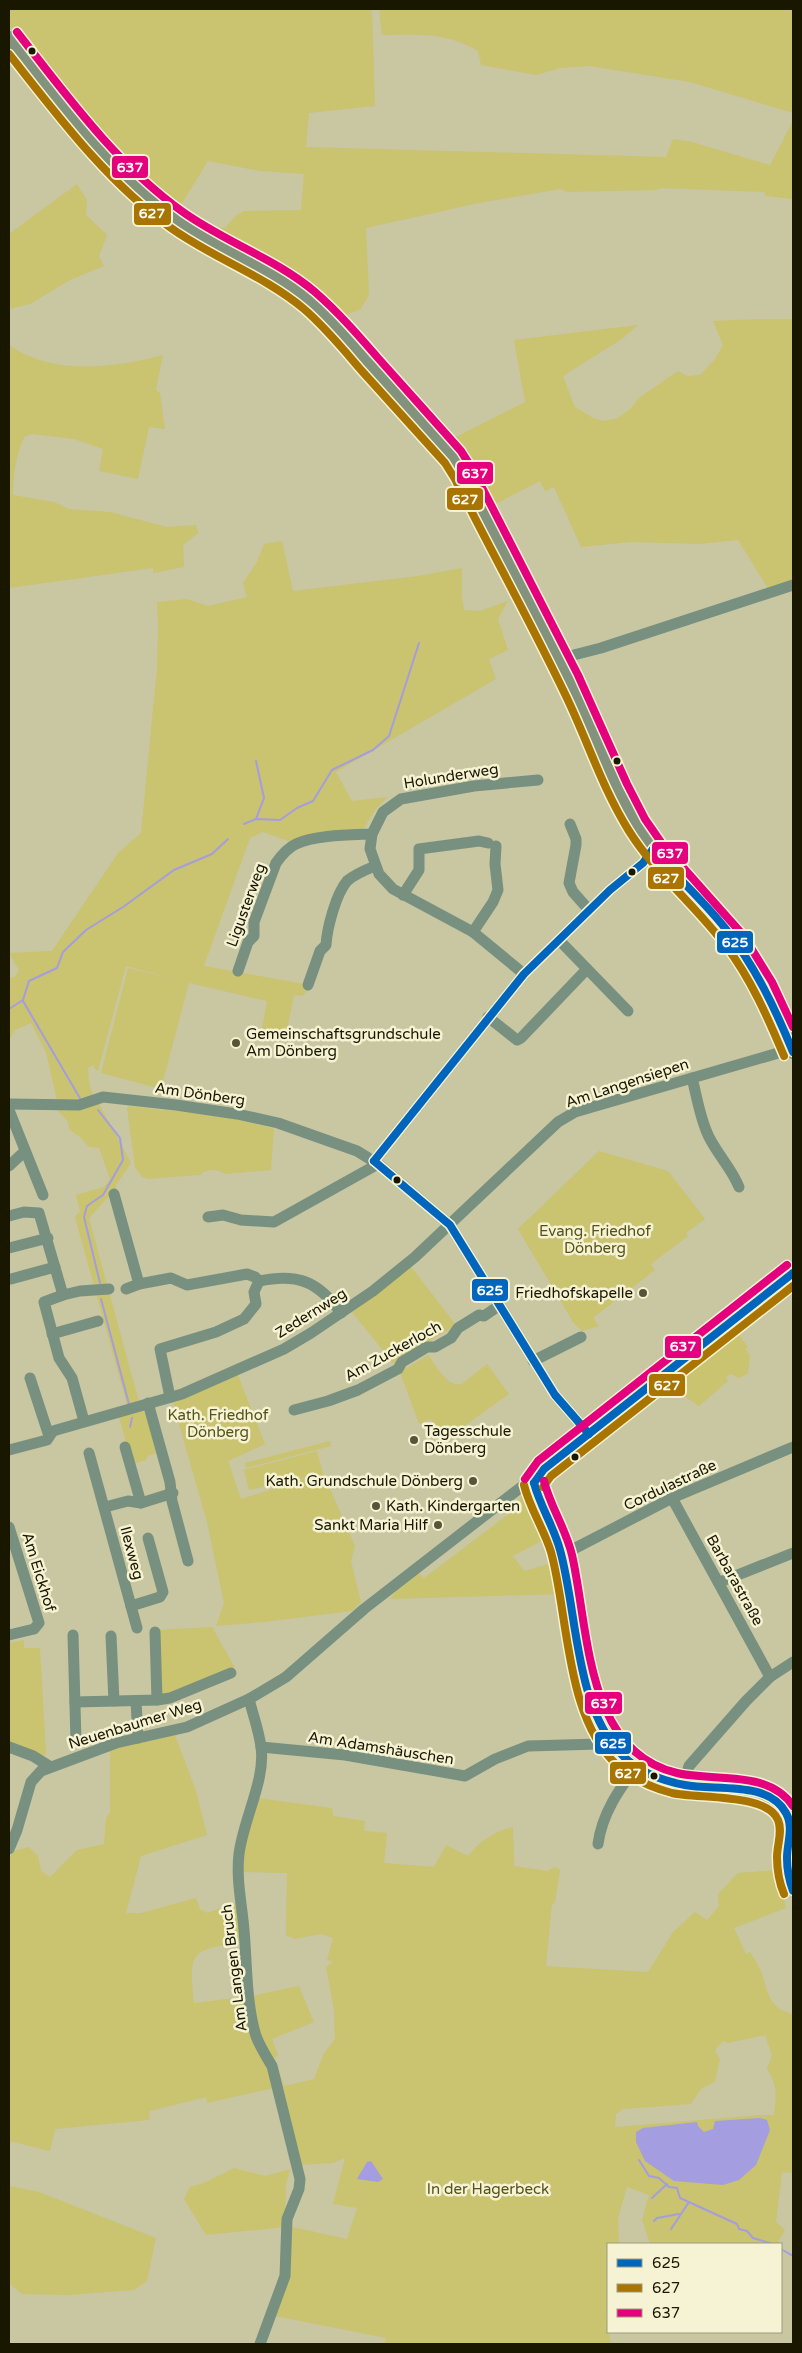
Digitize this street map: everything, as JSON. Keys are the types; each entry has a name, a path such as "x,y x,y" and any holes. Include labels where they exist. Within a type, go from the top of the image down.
{"main road":[{"path":"9,38 102,155 121,174 177,220 278,278 314,304 440,441 464,474 570,680 623,801 653,849 725,928 747,958 792,1050"}],"street":[{"path":"558,659 601,648 793,585"},
{"name":"Holunderweg","path":"524,974 473,932 403,895 385,882 375,866 370,849 372,834 383,812 401,798 474,786 538,780"},
{"path":"570,824 576,839 576,845 569,883 573,892 589,910"},
{"name":"Ligusterweg","path":"238,971 248,942 254,936 254,922 276,863 282,855 296,843 372,834"},
{"path":"403,895 419,870 419,849 479,841 492,844 498,890 493,902 473,932"},
{"path":"208,1217 223,1215 241,1220 274,1222 376,1163 488,1016 524,974 589,910 643,864 653,849"},
{"path":"308,985 320,951 326,945 326,931 340,891 354,876 375,866"},
{"path":"559,940 628,1011"},
{"path":"488,1016 517,1040 587,968"},
{"name":"Am Langensiepen","path":"450,1225 558,1122 575,1112 792,1050"},
{"path":"692,1078 708,1136 716,1150 734,1173 739,1187"},
{"name":"Am Dönberg","path":"9,1104 79,1104 103,1097 236,1114 306,1132 339,1144 376,1163 450,1225 555,1395 589,1434"},
{"path":"9,1110 42,1195"},
{"path":"9,1166 24,1151"},
{"path":"114,1194 139,1284"},
{"path":"9,1216 24,1212 39,1213 48,1238 63,1295"},
{"name":"Zedernweg","path":"9,1450 47,1440 53,1431 170,1397 284,1349 373,1291 450,1225"},
{"path":"9,1248 48,1238"},
{"path":"11,1279 55,1267"},
{"path":"793,1273 538,1475 534,1483 562,1555 590,1700 596,1719 612,1743 637,1766 664,1780 754,1792 764,1794 779,1803 788,1817 790,1826 786,1855 793,1891"},
{"path":"126,1289 139,1284 171,1278 187,1285 247,1274 259,1281"},
{"path":"259,1281 285,1278 310,1283 331,1300 341,1313"},
{"path":"170,1397 160,1349 211,1334 247,1317 256,1304 254,1292 259,1281"},
{"path":"84,1421 72,1378 59,1358 44,1302 80,1291 109,1289"},
{"name":"Am Zuckerloch","path":"294,1410 328,1401 358,1390 398,1369 402,1362 427,1347 435,1347 451,1338 458,1328 480,1315 484,1316 500,1305"},
{"path":"52,1334 98,1321"},
{"path":"533,1361 581,1337"},
{"path":"30,1378 49,1436"},
{"path":"148,1403 173,1493 172,1501 188,1561"},
{"path":"125,1447 141,1503"},
{"name":"Cordulastraße","path":"562,1555 672,1498 793,1447"},
{"name":"Ilexweg","path":"89,1453 137,1628"},
{"name":"Neuenbaumer Weg","path":"9,1848 17,1830 32,1782 41,1771 49,1766 116,1743 187,1727 249,1699 286,1676 353,1618 520,1488 534,1483"},
{"path":"105,1507 128,1500 141,1503 173,1493"},
{"name":"Barbarastraße","path":"672,1498 720,1582 770,1677"},
{"name":"Am Eickhof","path":"9,1527 39,1623 34,1629 9,1635"},
{"name":"Ilexweg","path":"131,1606 160,1597 162,1592 148,1538"},
{"path":"720,1582 793,1552"},
{"path":"155,1632 157,1700"},
{"path":"74,1635 76,1740"},
{"path":"111,1636 114,1702"},
{"path":"683,1784 689,1766 746,1701 770,1677 793,1662"},
{"path":"75,1702 114,1702 170,1698 231,1673"},
{"name":"Am Langen Bruch","path":"249,1699 261,1748 261,1763 255,1794 242,1832 238,1877 248,1989 255,2035 262,2051 272,2066 300,2179 299,2189 287,2218 285,2276 260,2344"},
{"path":"136,1701 138,1738"},
{"name":"Am Adamshäuschen","path":"261,1748 345,1755 465,1776 495,1759 528,1746 612,1743"},
{"path":"9,1747 33,1756 49,1766"},
{"path":"598,1844 600,1829 609,1808 637,1766"}],"green space":[{"path":"9,9 372,9 375,106 309,113 306,147 666,157 673,139 692,142 770,165 793,121 793,199 766,196 764,192 661,188 656,190 566,192 561,189 479,203 366,228 369,295 361,309 346,315 320,293 211,231 216,227 225,228 235,216 244,211 301,210 304,174 260,171 208,161 179,211 157,195 109,150 50,76 36,52 9,26"},
{"path":"379,9 793,9 793,113 690,82 589,66 561,68 536,75 481,65 478,51 455,40 420,35 382,35"},
{"path":"77,184 87,200 86,215 107,235 99,256 104,266 70,280 30,304 9,309 9,234"},
{"path":"793,319 793,583 769,590 738,540 700,544 632,542 581,547 554,487 545,491 540,481 488,508 466,462 450,440 525,402 514,340 638,325 622,339 563,376 575,407 593,418 604,421 618,418 629,410 640,397 678,371 687,376 700,375 715,359 723,345 713,321"},
{"path":"9,345 26,355 64,365 104,366 163,355 156,390 160,393 165,429 149,427 138,479 99,471 103,449 74,439 32,434 25,436 19,450 14,472 13,495 54,502 69,509 110,512 167,527 196,525 198,533 183,545 184,567 153,573 153,568 9,588"},
{"path":"282,541 293,591 418,576 462,568 464,610 479,611 508,601 498,619 508,650 489,659 496,679 336,772 352,801 388,797 376,809 364,828 291,842 263,832 250,838 204,966 304,984 310,988 302,996 294,995 286,1035 262,1029 267,1001 189,983 161,1089 101,1073 128,968 177,980 126,966 98,1071 94,1068 94,1065 88,1068 89,1083 93,1095 79,1101 57,1101 46,1052 31,1023 15,1030 9,1040 9,978 15,977 19,970 9,953 52,951 118,853 141,833 157,668 157,602 187,599 208,606 247,597 243,583 257,562 264,544"},
{"path":"98,1102 131,1163 116,1185 116,1188 89,1218 139,1402 127,1405 75,1217 80,1211 76,1195 104,1187 110,1179 99,1148 89,1147 70,1130 67,1120 57,1110"},
{"path":"129,1106 202,1113 274,1129 271,1170 225,1174 212,1170 200,1175 148,1179 142,1177 135,1167 127,1108"},
{"name":"Evang. Friedhof Dönberg","path":"599,1151 668,1171 705,1219 686,1233 688,1236 651,1264 655,1270 593,1318 599,1326 582,1331 573,1322 518,1229"},
{"path":"411,1267 456,1325 393,1363 352,1312"},
{"path":"738,1334 748,1347 745,1349 750,1355 748,1373 740,1378 730,1374 726,1378 728,1381 699,1406 665,1383 726,1335"},
{"path":"428,1355 447,1379 457,1384 462,1384 487,1364 509,1394 442,1442 431,1419 419,1424 400,1372"},
{"name":"Kath. Friedhof Dönberg","path":"238,1375 265,1444 228,1461 241,1499 314,1476 249,1490 244,1470 317,1451 323,1473 355,1546 351,1561 361,1602 352,1611 216,1626 224,1603 207,1522 173,1403"},
{"path":"145,1409 156,1453 148,1456 146,1460 132,1464 119,1417"},
{"path":"330,1441 331,1446 246,1468 245,1463"},
{"path":"527,1494 531,1497 549,1537 513,1556 524,1571 556,1562 562,1594 390,1599 397,1590 419,1573 424,1578 522,1504 519,1498"},
{"path":"212,1627 235,1668 169,1696 159,1696 156,1630"},
{"path":"24,1640 24,1648 40,1648 46,1754 35,1761 9,1753 9,1643"},
{"name":"In der Hagerbeck","path":"175,1735 196,1791 207,1835 141,1856 126,1913 141,1913 196,1898 200,1909 207,1913 239,1902 243,1942 213,1947 197,1955 193,1962 192,1972 194,2003 252,1996 299,1986 314,2022 272,2039 278,2055 275,2058 284,2086 314,2079 324,2053 335,2039 334,2010 326,1967 333,1962 327,1960 333,1938 321,1934 294,1939 286,1935 287,1873 242,1872 242,1857 257,1798 332,1808 333,1816 365,1821 364,1831 387,1833 384,1863 434,1867 446,1845 468,1856 488,1838 513,1827 514,1866 547,1871 555,1867 560,1870 555,1903 552,1904 546,1966 648,1972 673,1932 695,1912 707,1920 719,1906 718,1894 738,1873 777,1870 786,1908 734,1928 746,1954 750,1952 759,1968 772,2001 780,2009 793,2014 793,2173 782,2172 776,2222 785,2230 778,2243 650,2243 642,2220 649,2195 627,2187 618,2218 619,2243 607,2243 606,2314 607,2333 609,2333 611,2344 385,2344 386,2338 275,2316 288,2226 347,2239 357,2208 333,2204 345,2158 333,2163 301,2165 281,2090 284,2089 283,2086 207,2103 206,2097 150,2111 149,2120 55,2129 50,2151 9,2141 9,1860 13,1851 29,1847 38,1856 41,1871 50,1877 77,1850 104,1844 106,1818 110,1813 110,1749","holes":["765,2035 772,2055 767,2069 773,2081 775,2091 774,2115 615,2127 616,2114 623,2109 691,2104 701,2089 715,2082 720,2059 715,2050 723,2041 728,2043"]},
{"path":"234,2168 265,2176 290,2169 286,2185 285,2227 206,2235 184,2199 190,2187 204,2183"},
{"path":"9,2186 39,2192 156,2238 147,2281 134,2290 68,2295 22,2294 9,2283"}],"shaded area":[{"path":"760,2118 767,2120 770,2130 756,2165 739,2180 723,2185 674,2181 645,2161 636,2142 636,2132 643,2128 697,2122 704,2132 713,2129 715,2121"},
{"path":"371,2161 383,2179 378,2182 357,2179 367,2162"}],"waterway":[{"path":"244,824 256,819 280,820 297,808 313,801 332,770 373,750 389,736 419,643"},
{"path":"256,761 264,798 256,819"},
{"path":"9,1009 23,1000 29,981 57,968 63,952 86,930 123,907 174,870 212,854 228,839"},
{"path":"23,1001 81,1100"},
{"path":"98,1110 120,1138 123,1160 103,1195 87,1206 84,1217 100,1283"},
{"path":"101,1299 129,1404"},
{"path":"130,1427 132,1418"},
{"path":"639,2160 649,2176 659,2178 669,2187 677,2188 680,2198 737,2224 739,2229 747,2231 753,2238 770,2243"},
{"path":"652,2198 667,2184"},
{"path":"671,2229 689,2202"},
{"path":"654,2221 657,2218 679,2214"},
{"path":"782,2250 793,2256"}],"transit line":[{"name":"637","path":"17,32 94,128 136,173 199,223 284,270 315,292 348,324 461,451 473,470 578,675 627,784 645,819 663,845 743,935 772,982 793,1027"},
{"name":"627","path":"9,54 84,147 125,190 147,210 187,239 273,287 304,309 334,338 445,463 552,667 619,815 651,861 702,917 735,959 758,999 784,1056"},
{"name":"625","path":"653,849 717,918 736,942 764,988 793,1052"},
{"name":"625","path":"374,1161 524,974 610,890 643,863 653,849"},
{"name":"625","path":"374,1161 450,1225 555,1395 589,1434"},
{"name":"637","path":"525,1479 538,1461 787,1265"},
{"name":"625","path":"534,1483 544,1469 793,1273"},
{"name":"627","path":"543,1487 551,1476 793,1286"},
{"name":"637","path":"544,1481 572,1555 588,1651 596,1684 608,1714 624,1740 647,1761 677,1773 739,1779 770,1786 782,1794 793,1806"},
{"name":"625","path":"534,1483 560,1550 587,1687 595,1713 608,1737 630,1762 660,1778 697,1787 754,1791 778,1803 786,1813 790,1824 787,1862 793,1891"},
{"name":"627","path":"524,1485 551,1552 578,1694 588,1721 601,1746 624,1771 658,1789 684,1795 746,1801 771,1811 779,1824 777,1867 784,1894"}],"place":[{"name":"Gemeinschaftsgrundschule Am Dönberg","path":"236,1043"},
{"name":"Friedhofskapelle","path":"643,1293"},
{"name":"Tagesschule Dönberg","path":"414,1440"},
{"name":"Kath. Grundschule Dönberg","path":"473,1481"},
{"name":"Kath. Kindergarten","path":"376,1506"},
{"name":"Sankt Maria Hilf","path":"438,1525"}]}
